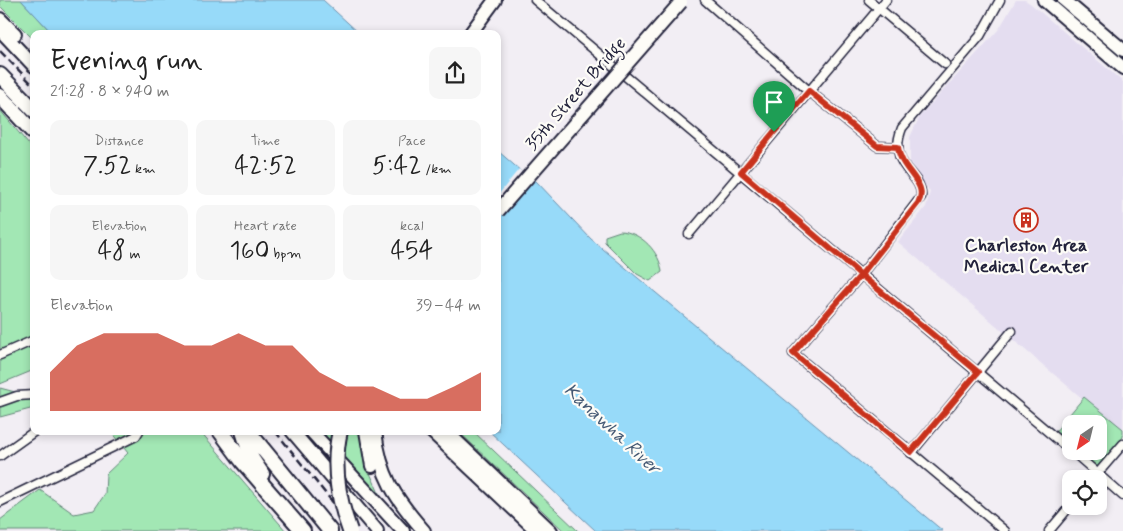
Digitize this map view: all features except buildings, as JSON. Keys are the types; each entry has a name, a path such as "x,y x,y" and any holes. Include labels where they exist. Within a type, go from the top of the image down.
{"highway":[{"path":"0,75 30,106"},
{"path":"0,96 30,129"},
{"path":"223,435 303,531"},
{"path":"246,435 252,459 293,519"},
{"path":"247,435 330,531"},
{"path":"340,435 336,478 340,506 350,531"}],"main road":[{"path":"473,30 495,0"},
{"path":"1044,0 1123,68"},
{"path":"1064,0 1123,50"},
{"name":"35th Street Bridge","path":"501,208 682,1"},
{"path":"0,19 30,50"},
{"path":"0,30 30,62"},
{"path":"295,435 377,531"},
{"path":"315,435 403,531"},
{"path":"366,435 375,474 397,512 415,531"},
{"path":"375,435 377,452 386,480 401,506 424,531"},
{"path":"435,435 537,531"},
{"path":"450,435 551,531"}],"street":[{"path":"535,0 1062,443"},
{"path":"705,0 809,91 877,146 898,147"},
{"path":"869,0 944,64"},
{"path":"689,234 886,0"},
{"path":"1000,0 980,36 907,121 899,136 898,147 902,164 921,187 922,197 861,275 793,353 1005,531"},
{"path":"911,452 1012,331"},
{"path":"0,355 30,342"},
{"path":"0,402 17,396 30,395"},
{"path":"0,456 30,435"},
{"path":"0,502 137,435"},
{"path":"1101,470 1123,444"},
{"path":"1081,460 1090,470"},
{"path":"1107,484 1123,496"},
{"path":"1049,531 1063,515"}],"shaded area":[{"path":"1016,0 1025,0 1123,82 1123,433 1108,420 1108,415 1102,415 898,242 926,207 930,192 910,164 910,137 920,116 999,29"}],"green space":[{"path":"0,0 21,0 49,30 30,30 30,36 0,6"},
{"path":"0,110 30,146 30,372 0,384"},
{"path":"620,231 635,235 648,244 658,257 662,272 650,281 637,274 605,242 605,236"},
{"path":"0,388 30,396 30,409 0,417"},
{"path":"1084,397 1106,415 1069,415"},
{"path":"1108,417 1123,429 1123,437 1108,455"},
{"path":"1062,424 1062,438 1055,432"},
{"path":"113,435 203,435 286,531 0,531 0,520 40,490 74,514 94,510 105,494 106,474 128,453"},
{"path":"321,435 364,435 366,464 386,509"},
{"path":"462,435 477,435 578,531 564,531"},
{"path":"1090,460 1104,460 1098,467"}],"water":[{"path":"21,0 323,0 356,30 49,30"},
{"name":"Kanawha River","path":"501,154 530,179 536,181 591,239 943,531 596,531 493,435 501,435"}],"pier":[{"path":"519,169 530,179 501,214 501,191"}],"railway":[{"path":"0,51 30,82"},
{"path":"278,435 356,531"}],"place":[{"name":"Charleston Area Medical Center","path":"1026,220"}],"route":[{"path":"774,132 741,172 861,275 793,353 911,452 978,372 861,275 918,203 922,197 921,187 902,164 898,147 877,146 809,91 774,132"}]}
